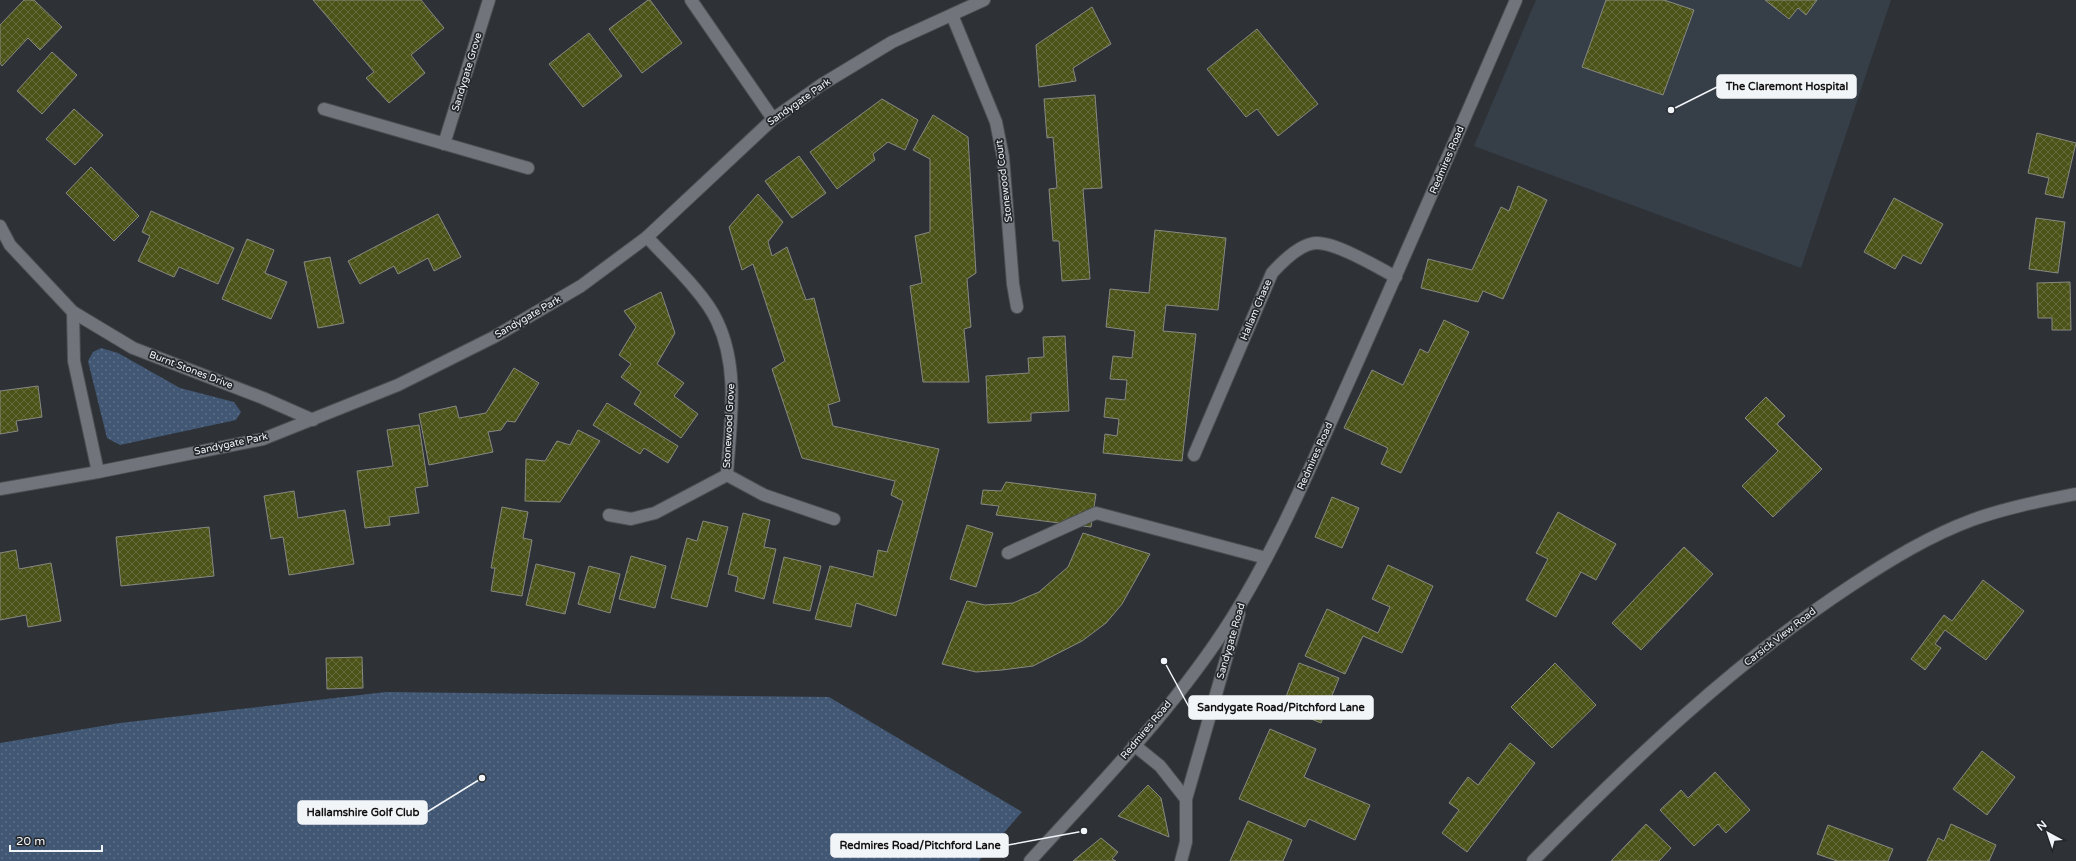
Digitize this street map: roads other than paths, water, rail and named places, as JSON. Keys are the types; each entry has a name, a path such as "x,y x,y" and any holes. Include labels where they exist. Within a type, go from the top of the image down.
{"street":[{"name":"Sandygate Grove","path":"444,144 489,0"},
{"path":"691,0 773,119"},
{"name":"Sandygate Park","path":"0,489 98,472 263,439 398,385 494,337 581,286 647,237 773,119 821,85 892,42 984,0"},
{"name":"Redmires Road","path":"1030,861 1134,745 1187,681 1231,620 1244,598 1286,521 1396,277 1516,0"},
{"name":"Stonewood Court","path":"952,15 996,122 1003,157 1013,284 1017,307"},
{"path":"324,109 528,168"},
{"name":"Burnt Stones Drive","path":"0,226 10,245 73,312 133,348 263,398 313,420"},
{"name":"Stonewood Grove","path":"647,237 696,291 717,321 730,358 732,396 726,475"},
{"name":"Hallam Chase","path":"1194,455 1272,273 1290,254 1316,243 1332,246 1396,277"},
{"path":"73,312 74,361 98,472"},
{"name":"Stonewood Grove","path":"609,515 631,519 655,513 726,475"},
{"name":"Stonewood Grove","path":"726,475 764,495 834,519"},
{"name":"Carsick View Road","path":"1533,861 1592,802 1674,726 1751,659 1816,609 1881,566 1922,543 1972,520 2035,502 2076,494"},
{"path":"1008,553 1096,513 1266,558"},
{"name":"Sandygate Road","path":"1181,861 1186,842 1186,799 1244,598"},
{"path":"1134,745 1160,766 1186,799"}],"place":[{"name":"The Claremont Hospital","path":"1671,110"},
{"name":"Sandygate Road/Pitchford Lane","path":"1164,661"},
{"name":"Hallamshire Golf Club","path":"482,778"},
{"name":"Redmires Road/Pitchford Lane","path":"1084,831"}]}
